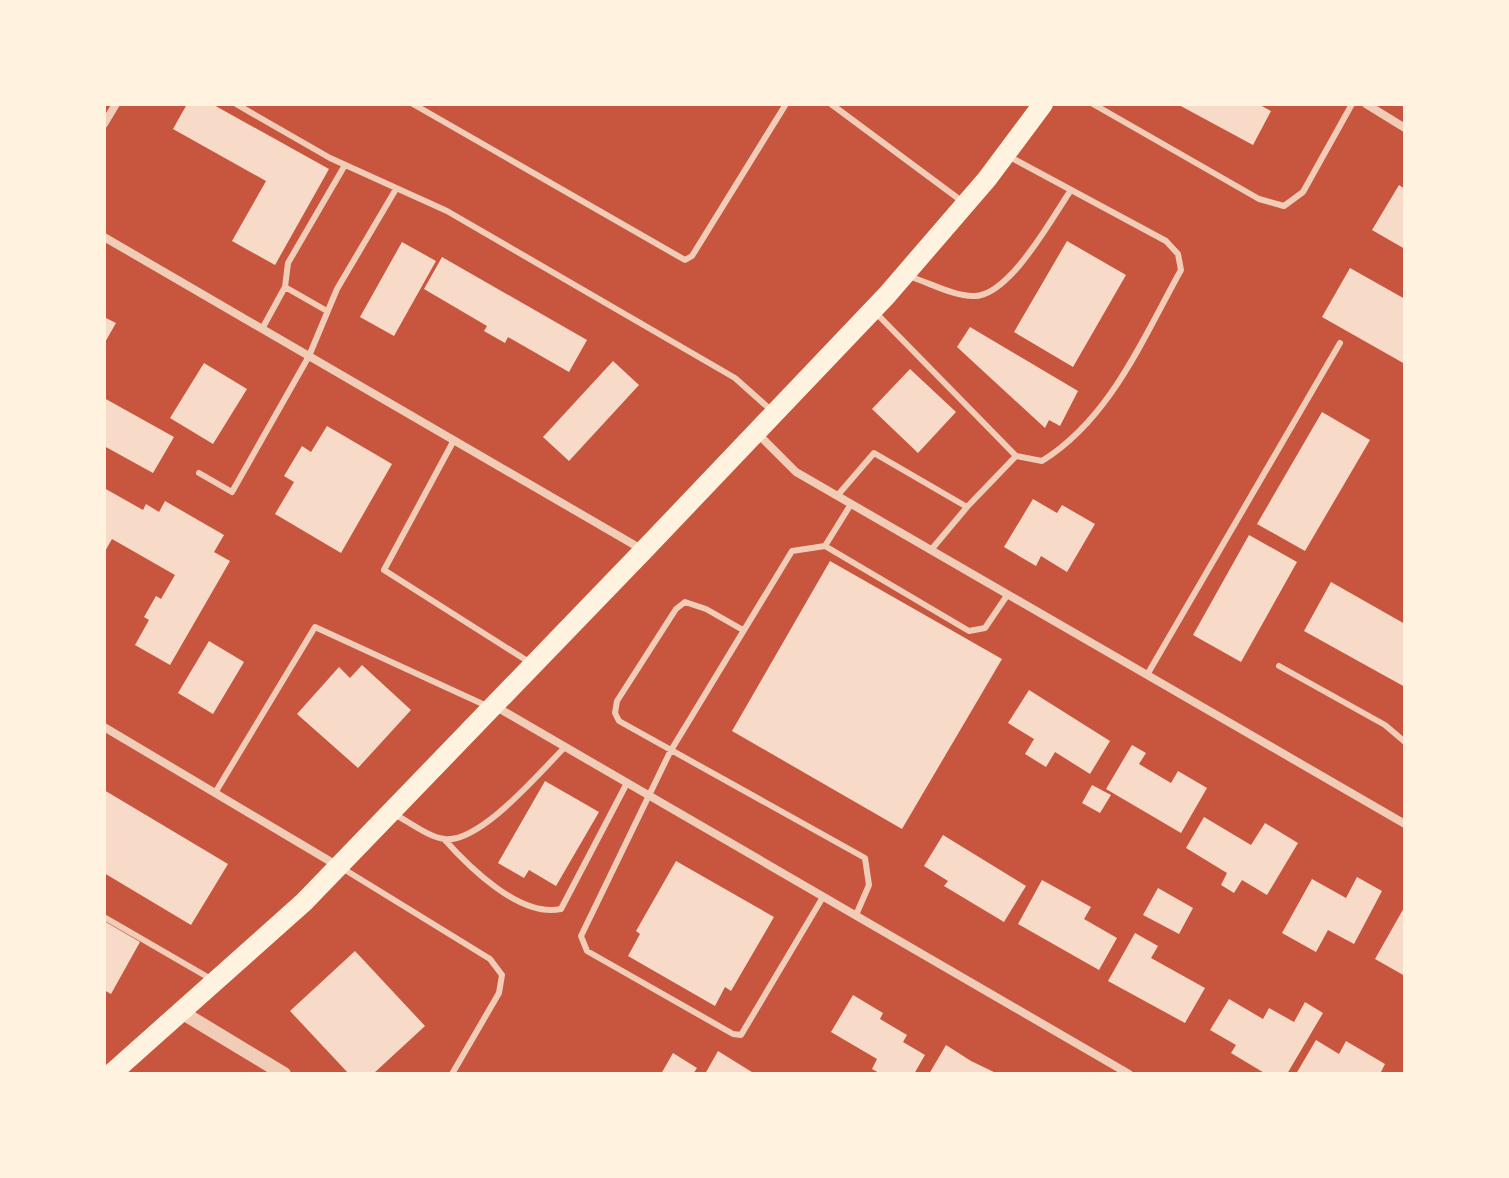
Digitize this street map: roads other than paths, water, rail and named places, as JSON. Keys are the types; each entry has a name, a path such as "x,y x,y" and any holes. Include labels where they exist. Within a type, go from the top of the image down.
{"main road":[{"path":"111,1074 183,1013 338,866 757,433 873,310 966,204 1043,104"}],"street":[{"path":"104,124 116,104"},
{"path":"1366,104 1405,128"},
{"path":"1392,120 1405,121"},
{"path":"104,237 644,550"},
{"path":"757,433 796,472 1405,824"},
{"path":"492,707 1129,1074"},
{"path":"104,727 338,866"},
{"path":"183,1013 284,1074"}],"lane":[{"path":"236,104 345,165 447,211 735,378 775,413"},
{"path":"413,104 685,260 692,256 786,104"},
{"path":"831,104 966,204"},
{"path":"1093,104 1259,199 1284,206 1303,192 1352,104"},
{"path":"873,310 1016,456 1042,461 1059,450 1109,399 1181,270 1178,254 1166,241 1005,155"},
{"path":"262,329 285,287 288,263 345,165"},
{"path":"199,473 232,492 309,356 327,311 396,189"},
{"path":"905,274 973,296 988,293 1024,259 1071,190"},
{"path":"285,287 327,311"},
{"path":"1147,675 1340,343"},
{"path":"454,440 384,570 532,665"},
{"path":"837,496 874,453 967,507"},
{"path":"931,550 1016,456"},
{"path":"825,546 851,504"},
{"path":"823,897 741,1035 733,1034 587,951 581,936 670,752 792,551 825,546 969,631 985,628 1008,594"},
{"path":"743,630 706,609 685,602 676,609 617,701 615,713 619,721 670,752 865,858 869,885 856,915"},
{"path":"215,793 315,627 492,707"},
{"path":"1279,666 1385,725 1405,742"},
{"path":"444,839 472,833 513,799 565,747"},
{"path":"390,812 444,839 470,869 523,903 548,912 561,909 627,783"},
{"path":"338,866 490,959 502,975 499,993 452,1074"},
{"path":"104,917 216,982"}]}
